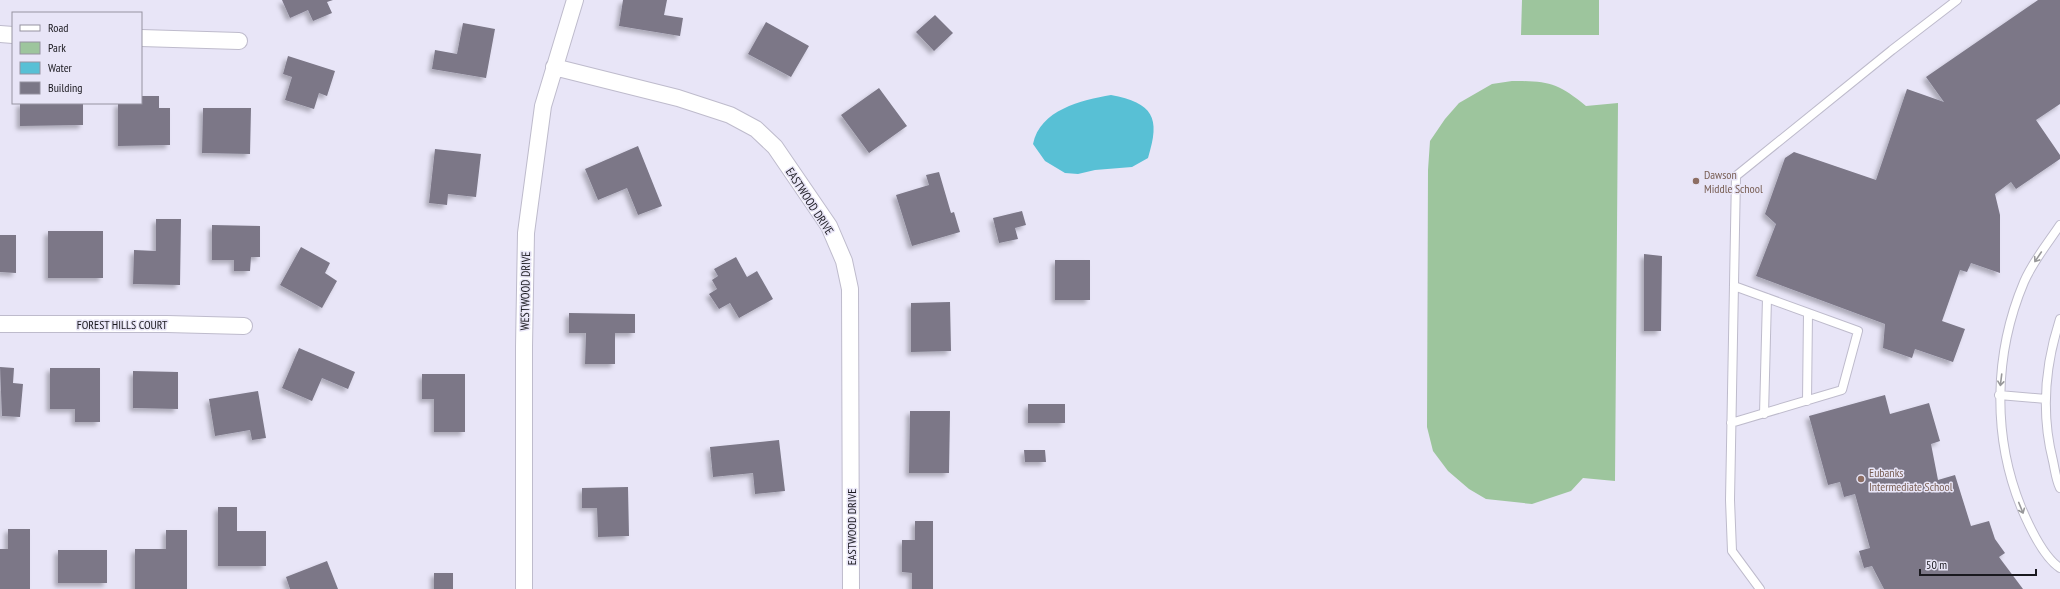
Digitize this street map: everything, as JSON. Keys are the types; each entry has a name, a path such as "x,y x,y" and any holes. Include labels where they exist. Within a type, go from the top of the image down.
{"street":[{"name":"WESTWOOD DRIVE","path":"524,589 524,347 526,233 539,126 554,67 575,0"},
{"path":"0,34 12,35"},
{"path":"142,38 239,41"},
{"name":"EASTWOOD DRIVE","path":"554,67 678,98 730,115 756,130 776,148 829,226 844,261 850,289 851,589"},
{"name":"FOREST HILLS COURT","path":"0,324 167,324 244,326"}],"lane":[{"path":"1760,589 1732,551 1730,500 1736,176 1892,50 1957,0"},
{"path":"2059,565 2038,542 2026,519 2015,490 2004,446 1999,395 2005,350 2013,313 2025,281 2060,225"},
{"path":"2053,236 2060,241"},
{"path":"1732,423 1842,390 1858,332 1734,286"},
{"path":"1764,414 1767,298"},
{"path":"1807,400 1808,313"},
{"path":"2060,319 2056,332 2046,385 2045,416 2049,447 2060,488"},
{"path":"1999,395 2046,399"}],"green space":[{"path":"1522,0 1599,0 1599,35 1521,35"},
{"path":"1512,81 1535,82 1552,85 1568,92 1586,106 1618,103 1615,481 1583,478 1571,491 1532,504 1486,499 1469,489 1448,471 1433,451 1427,427 1428,170 1430,141 1445,119 1459,103 1492,84"}],"water":[{"path":"1111,95 1136,102 1145,108 1150,114 1154,132 1148,158 1132,167 1095,170 1078,174 1065,173 1045,161 1033,144 1037,132 1044,123 1063,109 1087,100"}],"building":[{"path":"282,0 333,0 327,2 332,13 313,21 308,10 290,18"},
{"path":"623,0 667,0 664,15 683,18 680,36 619,26"},
{"name":"Dawson Middle School","path":"2038,0 2060,0 2060,104 2036,120 2060,155 2060,159 2016,189 2011,182 1995,194 2000,215 2000,273 1971,263 1967,272 1960,270 1942,321 1965,329 1953,362 1915,349 1912,358 1883,348 1885,324 1756,276 1776,224 1765,214 1785,158 1794,152 1876,180 1907,89 1944,102 1926,77"},
{"path":"935,15 953,33 934,51 916,32"},
{"path":"766,22 809,46 791,77 748,54"},
{"path":"463,23 495,29 486,78 432,69 435,50 457,54"},
{"path":"288,56 335,71 327,96 319,93 314,109 285,100 292,77 283,74"},
{"path":"879,88 907,126 869,153 841,115"},
{"path":"142,96 159,96 159,108 170,108 170,145 118,146 118,104 142,104"},
{"path":"20,104 83,104 83,125 20,126"},
{"path":"203,108 251,108 250,154 202,153"},
{"path":"638,146 662,206 638,215 627,188 598,200 585,169"},
{"path":"435,149 481,154 476,197 448,194 447,205 429,203"},
{"path":"939,172 951,213 954,212 960,232 912,246 896,195 929,185 926,175"},
{"path":"1022,211 1026,225 1015,228 1018,239 999,243 993,218"},
{"path":"156,219 181,219 180,285 133,284 134,250 156,251"},
{"path":"212,225 260,226 260,257 251,257 250,271 234,271 234,260 212,260"},
{"path":"48,231 103,231 103,278 48,278"},
{"path":"0,235 16,235 16,273 0,272"},
{"path":"301,247 330,263 325,273 337,281 322,308 280,285"},
{"path":"1644,254 1662,256 1661,331 1644,331"},
{"path":"736,257 747,277 757,271 773,299 739,318 730,303 719,309 709,294 717,289 712,280 718,276 714,269"},
{"path":"1055,260 1090,260 1090,300 1055,300"},
{"path":"950,302 951,351 911,352 911,303"},
{"path":"569,313 635,314 635,333 615,333 615,364 585,364 586,333 569,333"},
{"path":"299,348 355,372 348,389 322,378 312,401 282,388"},
{"path":"0,367 14,368 13,383 23,384 20,417 2,416"},
{"path":"50,368 100,368 100,422 75,422 75,409 50,409"},
{"path":"133,371 178,372 178,409 133,408"},
{"path":"422,374 465,374 465,432 434,432 434,399 422,399"},
{"path":"258,391 266,438 252,440 250,430 215,436 209,399"},
{"name":"Eubanks Intermediate School","path":"1885,395 1890,414 1929,403 1940,441 1931,444 1938,480 1955,475 1971,526 1989,521 1995,539 2005,553 1999,557 2023,589 1884,589 1872,566 1864,568 1859,551 1870,548 1855,494 1844,497 1840,482 1828,485 1809,416"},
{"path":"1028,404 1065,404 1065,423 1028,423"},
{"path":"910,411 950,411 949,473 909,473"},
{"path":"779,440 785,491 755,494 753,473 713,477 710,447"},
{"path":"1024,450 1045,450 1046,462 1025,462"},
{"path":"628,487 629,536 598,537 597,508 582,508 582,488"},
{"path":"218,507 237,507 237,531 266,531 266,566 218,566"},
{"path":"915,521 933,521 933,589 912,589 912,573 902,572 902,540 915,540"},
{"path":"8,529 30,529 30,589 0,589 0,549 8,549"},
{"path":"166,530 187,530 187,589 135,589 135,549 166,549"},
{"path":"58,550 107,550 107,583 58,583"},
{"path":"327,561 338,589 290,589 286,577"},
{"path":"434,573 453,573 453,589 434,589"}],"place":[{"name":"Dawson Middle School","path":"1696,181"},
{"name":"Eubanks Intermediate School","path":"1861,479"}]}
